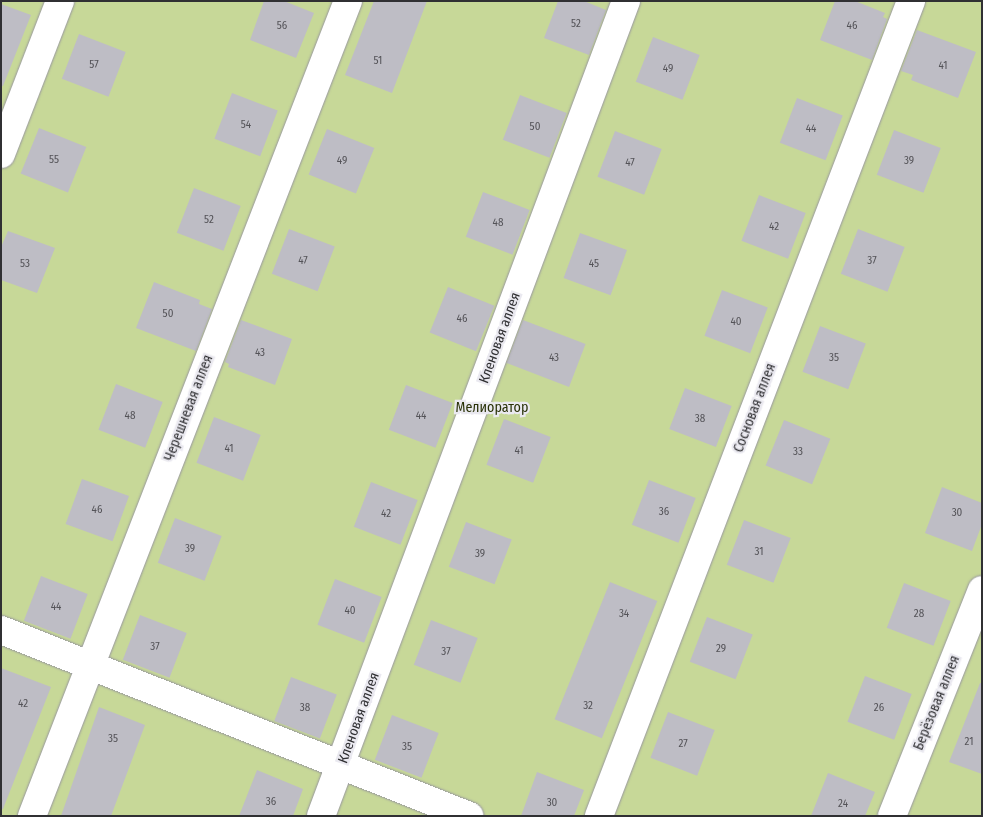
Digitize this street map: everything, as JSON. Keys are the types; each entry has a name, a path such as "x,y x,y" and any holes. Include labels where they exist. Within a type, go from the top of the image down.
{"street":[{"path":"1,154 60,1"},
{"name":"Черешневая аллея","path":"32,816 348,1"},
{"name":"Кленовая аллея","path":"321,816 626,1"},
{"name":"Сосновая аллея","path":"599,816 910,1"},
{"name":"Берёзовая аллея","path":"892,816 982,590"},
{"path":"1,630 342,763 469,816"}],"green space":[{"name":"Мелиоратор","path":"1,1 982,1 982,816 1,816"}],"building":[{"path":"264,1 284,1 314,13 296,58 250,40"},
{"path":"374,1 427,1 392,93 345,75"},
{"path":"558,1 584,1 606,10 589,55 544,38"},
{"path":"835,1 855,1 885,13 883,17 887,19 872,60 820,40"},
{"path":"1,4 31,15 3,86 1,86"},
{"path":"917,30 976,52 958,98 911,80 913,75 901,71"},
{"path":"79,34 126,52 108,97 62,79"},
{"path":"653,37 700,55 682,100 636,82"},
{"path":"232,93 278,111 260,156 214,139"},
{"path":"520,95 567,113 549,158 503,140"},
{"path":"797,98 843,116 826,160 780,143"},
{"path":"39,128 86,147 68,193 21,173"},
{"path":"327,129 374,148 356,194 309,174"},
{"path":"894,130 941,148 923,193 877,175"},
{"path":"615,131 662,149 644,195 597,177"},
{"path":"194,188 241,206 223,251 177,233"},
{"path":"483,192 530,210 512,255 466,237"},
{"path":"759,195 806,213 788,259 741,241"},
{"path":"289,229 335,247 318,291 272,274"},
{"path":"858,229 905,247 887,292 841,274"},
{"path":"8,231 55,248 37,293 1,280 1,247"},
{"path":"580,233 627,250 611,295 564,278"},
{"path":"154,282 200,300 199,304 212,309 196,351 136,328"},
{"path":"448,287 494,306 476,351 430,332"},
{"path":"722,290 768,308 750,353 704,336"},
{"path":"241,320 292,339 275,385 228,367 229,364 225,362"},
{"path":"523,320 586,344 569,387 507,363"},
{"path":"820,326 866,344 848,389 802,372"},
{"path":"116,384 163,402 145,448 98,430"},
{"path":"406,385 453,403 435,448 389,430"},
{"path":"685,388 732,406 716,447 669,429"},
{"path":"214,417 261,435 243,481 196,463"},
{"path":"504,419 551,437 533,483 486,465"},
{"path":"784,420 830,439 812,484 766,465"},
{"path":"82,479 129,496 113,541 66,524"},
{"path":"649,480 696,498 678,543 632,525"},
{"path":"371,482 418,500 400,545 354,527"},
{"path":"942,487 982,503 982,524 972,551 925,533"},
{"path":"175,518 222,536 204,581 158,563"},
{"path":"744,520 791,538 773,583 727,565"},
{"path":"466,522 512,540 495,584 449,567"},
{"path":"41,576 88,594 70,639 24,621"},
{"path":"335,579 382,597 364,643 317,625"},
{"path":"610,582 657,601 602,738 555,719"},
{"path":"904,583 951,601 933,646 887,628"},
{"path":"140,615 187,633 169,678 123,660"},
{"path":"707,617 753,635 736,679 690,662"},
{"path":"431,620 478,638 460,683 414,665"},
{"path":"1,668 51,687 3,809 1,809"},
{"path":"865,676 912,694 894,740 847,722"},
{"path":"291,677 337,695 320,738 274,721"},
{"path":"980,683 982,683 982,774 949,762"},
{"path":"99,707 145,725 111,816 61,816"},
{"path":"668,712 715,730 697,776 650,758"},
{"path":"392,715 439,733 421,778 375,760"},
{"path":"257,770 303,789 293,816 239,816"},
{"path":"537,772 584,790 574,816 521,816"},
{"path":"828,773 875,792 865,816 811,816"}]}
